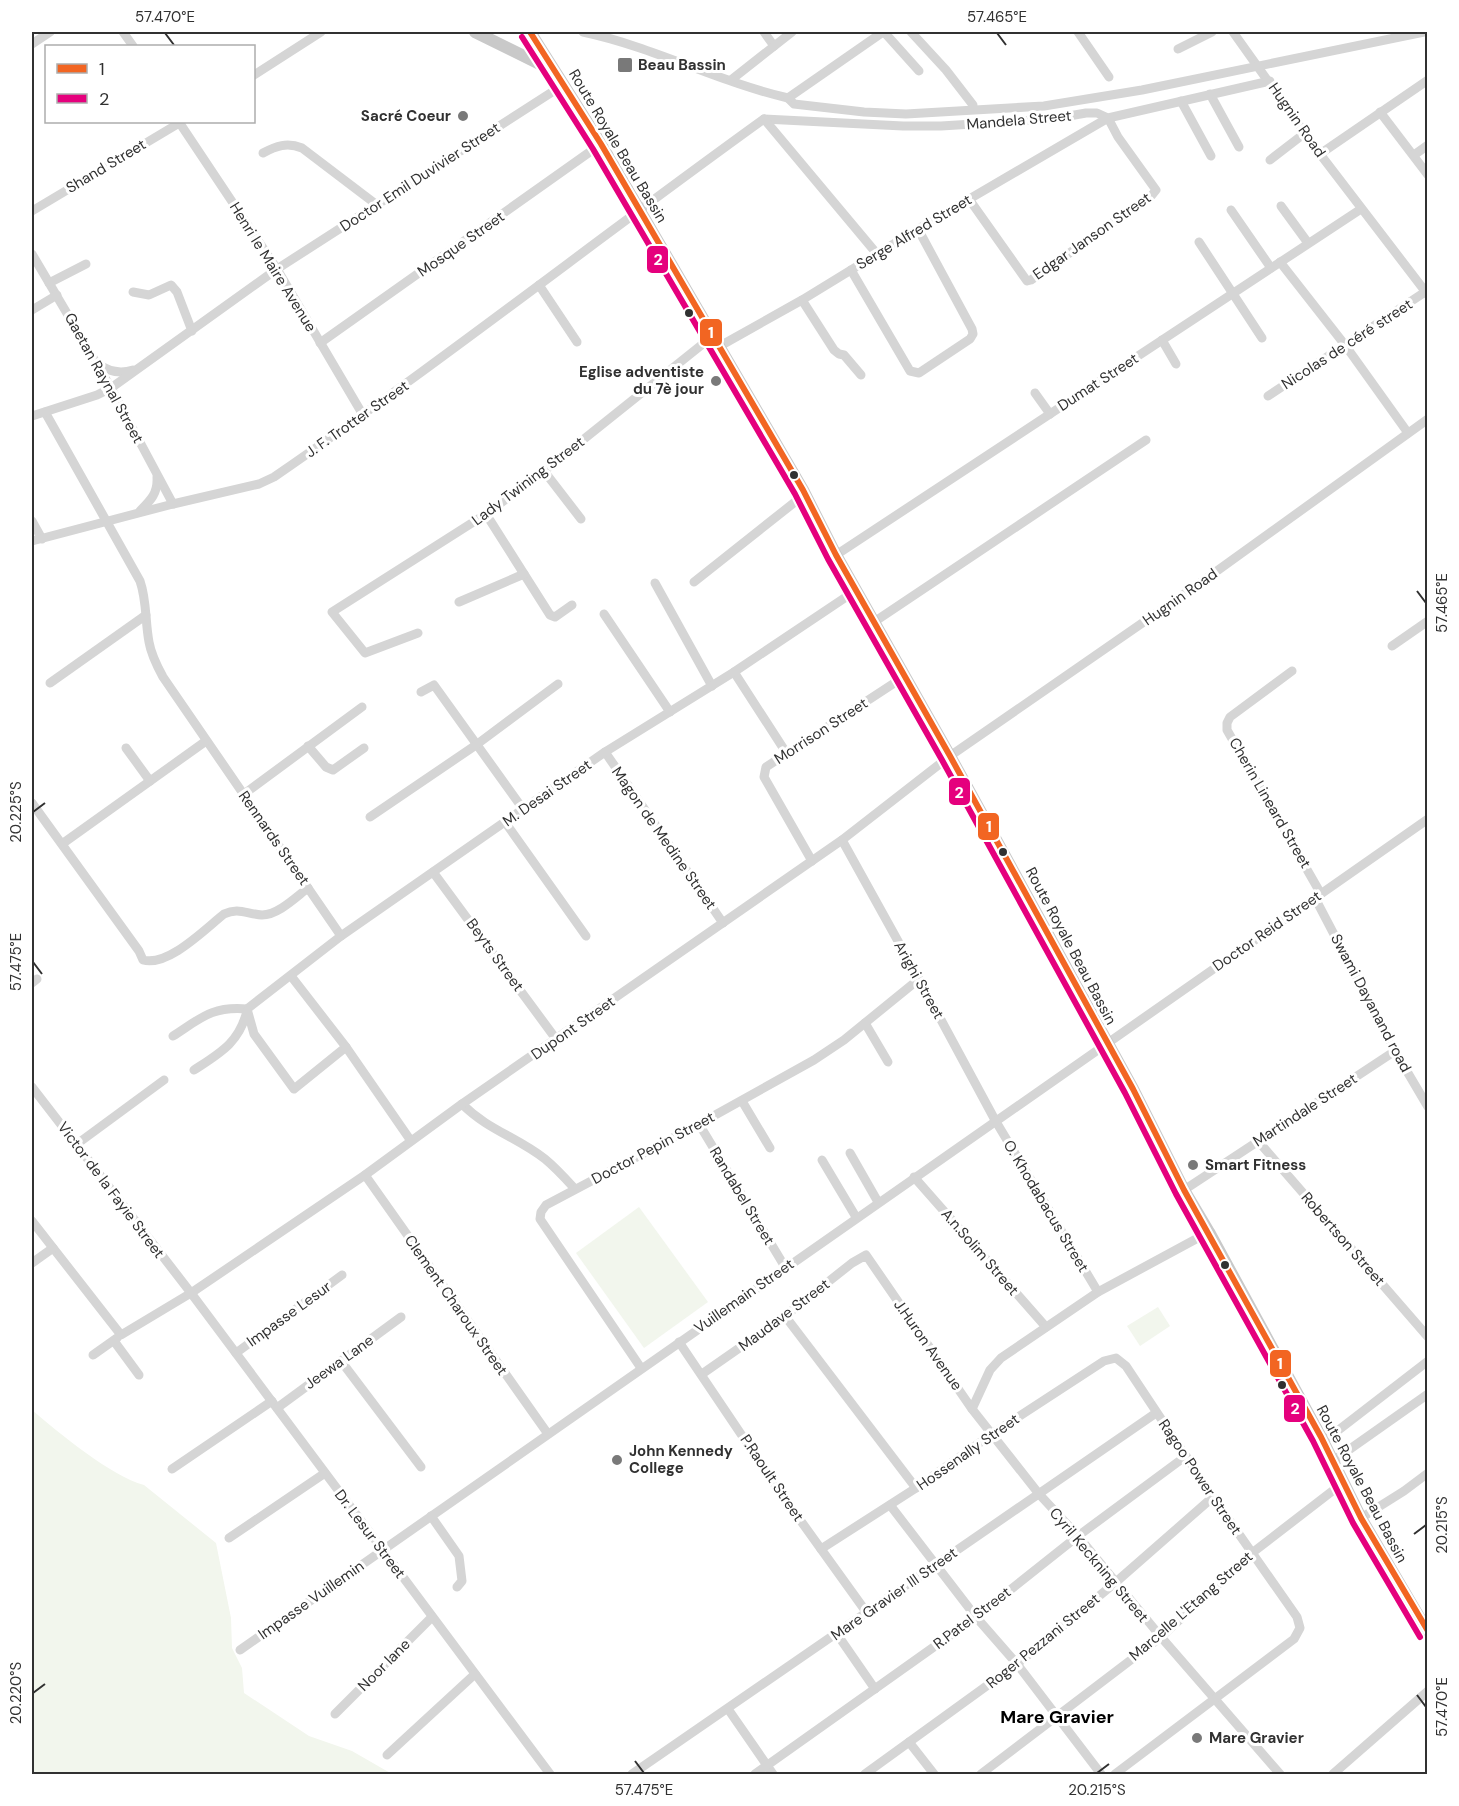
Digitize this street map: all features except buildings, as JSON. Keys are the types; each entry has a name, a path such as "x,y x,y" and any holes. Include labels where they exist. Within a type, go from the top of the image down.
{"main road":[{"path":"475,32 555,71"},
{"name":"Route Royale Beau Bassin","path":"530,32 640,209 805,494 855,591 950,756 1133,1089 1184,1190 1323,1442 1361,1518 1428,1632"}],"street":[{"path":"32,44 50,32"},
{"path":"123,32 132,45"},
{"path":"255,74 321,32"},
{"path":"583,32 646,50 788,98 794,104 882,114 1015,109 1142,90 1424,32"},
{"path":"764,32 774,46"},
{"path":"731,80 792,32"},
{"path":"788,98 884,32 919,71"},
{"path":"910,32 946,70 973,105"},
{"path":"1078,32 1109,77"},
{"path":"1178,49 1212,32"},
{"name":"Hugnin Road","path":"1233,32 1320,154 1426,293"},
{"path":"1320,154 1428,80"},
{"name":"Mandela Street","path":"764,118 941,126 1052,119 1086,113 1097,113 1108,118 1270,81"},
{"name":"Doctor Emil Duvivier Street","path":"32,416 97,395 111,388 277,269 563,85"},
{"path":"1210,94 1239,147"},
{"path":"1181,101 1211,156"},
{"path":"1380,112 1428,175"},
{"path":"764,118 878,254"},
{"name":"J. F. Trotter Street","path":"32,541 259,484 274,477 363,415 764,118"},
{"name":"Edgar Janson Street","path":"969,199 1022,276 1027,281 1031,280 1156,190 1118,137 1108,118"},
{"name":"Serge Alfred Street","path":"717,341 802,300 1108,118"},
{"name":"Shand Street","path":"32,211 178,123"},
{"name":"Henri le Maire Avenue","path":"181,123 277,269 363,415"},
{"path":"1270,160 1305,133"},
{"name":"Mosque Street","path":"320,344 601,144"},
{"path":"263,153 285,145 302,148 377,205"},
{"path":"1414,155 1428,146"},
{"path":"1281,206 1308,243"},
{"name":"Dumat Street","path":"836,555 1361,208"},
{"path":"1231,210 1271,268"},
{"path":"851,270 910,371 915,374 919,373 970,339 973,334 918,229"},
{"path":"1199,242 1262,338"},
{"name":"Gaetan Raynal Street","path":"32,254 111,388 172,504"},
{"path":"1281,262 1345,345 1408,433"},
{"path":"49,283 86,264"},
{"path":"133,292 149,295 171,285 177,292 192,331"},
{"path":"539,285 577,342"},
{"name":"Nicolas de céré street","path":"1268,396 1426,293"},
{"path":"32,310 57,295"},
{"path":"802,300 834,350 846,357 861,375"},
{"path":"1162,340 1176,364"},
{"name":"Lady Twining Street","path":"418,633 365,653 332,612 486,514 717,341"},
{"path":"96,363 110,371 120,373 140,368"},
{"path":"1035,393 1050,414"},
{"name":"Rennards Street","path":"45,412 140,581 144,593 149,642 154,660 163,677 341,936"},
{"name":"Hugnin Road","path":"950,756 1203,581 1428,419"},
{"path":"874,622 1146,440"},
{"path":"544,471 581,519"},
{"path":"138,513 154,496 158,486 157,474"},
{"path":"694,582 805,494"},
{"path":"486,514 550,615 555,617 572,605"},
{"path":"32,521 42,539"},
{"path":"459,602 524,574"},
{"path":"655,583 712,686"},
{"name":"M. Desai Street","path":"247,1009 341,936 605,752 734,672 855,591"},
{"path":"604,614 670,712"},
{"path":"50,683 146,615"},
{"path":"1392,646 1428,621"},
{"name":"Cherin Lineard Street","path":"1292,671 1230,717 1227,729 1318,896"},
{"path":"734,672 787,754"},
{"name":"Morrison Street","path":"812,861 764,777 766,767 905,676"},
{"path":"370,817 476,745 558,684"},
{"path":"421,692 434,685 523,809"},
{"path":"244,794 362,707"},
{"path":"62,844 206,741"},
{"path":"308,746 326,767 333,770 364,748"},
{"path":"126,748 150,781"},
{"name":"Magon de Medine Street","path":"605,752 723,923"},
{"name":"Dupont Street","path":"93,1355 191,1293 365,1175 462,1104 842,840 950,756"},
{"path":"32,802 139,951 143,960 150,962 171,955 232,910 262,915 270,914 308,888"},
{"name":"Doctor Reid Street","path":"1106,1042 1428,819"},
{"path":"505,822 586,936"},
{"name":"Arighi Street","path":"842,840 995,1120"},
{"name":"Beyts Street","path":"433,872 556,1039"},
{"name":"Swami Dayanand road","path":"1318,896 1395,1051 1428,1107"},
{"path":"291,976 346,1047 411,1141"},
{"name":"Doctor Pepin Street","path":"641,1368 540,1219 541,1212 546,1205 699,1125 814,1060 920,979"},
{"path":"173,1036 210,1012 231,1007 247,1009"},
{"path":"247,1009 254,1034 294,1089 346,1047"},
{"path":"194,1070 222,1052 236,1038 244,1022 247,1009"},
{"path":"865,1023 888,1062"},
{"name":"Vuillemain Street","path":"383,1550 1106,1042"},
{"name":"Martindale Street","path":"1184,1190 1395,1051"},
{"path":"76,1144 164,1080"},
{"name":"Victor de la Fayie Street","path":"32,1087 191,1293"},
{"path":"742,1101 770,1148"},
{"path":"462,1104 477,1119 543,1157 574,1189"},
{"name":"O. Khodabacus Street","path":"995,1120 1098,1292"},
{"name":"Randabel Street","path":"699,1125 785,1267"},
{"name":"Robertson Street","path":"1258,1140 1428,1337"},
{"path":"850,1154 878,1202"},
{"path":"822,1160 856,1217"},
{"name":"Clement Charoux Street","path":"365,1175 548,1434"},
{"name":"A.n.Solim Street","path":"914,1177 1046,1327"},
{"path":"32,1221 118,1338 139,1375"},
{"path":"972,1409 990,1370 1001,1358 1098,1292 1209,1232"},
{"path":"32,1263 52,1248"},
{"name":"Maudave Street","path":"702,1374 866,1255"},
{"name":"J.Huron Avenue","path":"866,1255 972,1409 992,1434"},
{"name":"Impasse Lesur","path":"236,1353 342,1275"},
{"name":"Dr. Lesur Street","path":"191,1293 547,1774"},
{"path":"784,1316 916,1488"},
{"name":"Jeewa Lane","path":"172,1469 274,1405 401,1317"},
{"name":"P.Raoult Street","path":"679,1342 867,1612"},
{"name":"Hossenally Street","path":"821,1549 1104,1361 1116,1358"},
{"name":"Ragoo Power Street","path":"1116,1358 1126,1366 1213,1497 1297,1617 1300,1628 1294,1639 1215,1699"},
{"path":"341,1360 421,1467"},
{"path":"1323,1442 1428,1361"},
{"path":"1333,1461 1428,1394"},
{"name":"Mare Gravier III Street","path":"632,1774 1156,1413"},
{"name":"Cyril Keckning Street","path":"992,1434 1039,1494 1078,1536 1161,1637 1280,1774"},
{"name":"R.Patel Street","path":"755,1774 976,1617 1078,1536 1186,1456"},
{"path":"229,1538 325,1473"},
{"path":"1361,1518 1428,1473"},
{"name":"Marcelle L'Etang Street","path":"981,1774 1161,1637 1252,1553 1344,1482"},
{"name":"Roger Pezzani Street","path":"865,1774 1017,1664 1213,1497"},
{"path":"890,1505 1101,1774"},
{"path":"431,1516 459,1556 462,1581 457,1587"},
{"name":"Impasse Vuillemin","path":"240,1650 383,1550"},
{"name":"Noor lane","path":"335,1714 432,1617"},
{"path":"837,1634 875,1689"},
{"path":"387,1755 475,1674"},
{"path":"1333,1774 1428,1691"},
{"path":"1115,1774 1215,1699"},
{"path":"728,1709 773,1774"},
{"path":"909,1742 934,1774"}],"shaded area":[{"path":"639,1207 708,1302 644,1348 576,1253"},
{"path":"1158,1307 1170,1326 1140,1346 1127,1326"},
{"path":"32,1410 101,1463 116,1473 144,1485 216,1543 231,1618 232,1648 242,1668 244,1693 309,1736 352,1751 392,1774 32,1774"}],"transit line":[{"name":"1","path":"530,32 601,144 803,490 836,555 950,756 1133,1089 1184,1190 1321,1437 1361,1518 1428,1631"},
{"name":"2","path":"522,37 593,149 795,494 828,559 942,760 1125,1093 1176,1194 1313,1441 1353,1523 1420,1637"}],"place":[{"name":"Beau Bassin","path":"625,65"},
{"name":"Sacré Coeur","path":"463,116"},
{"name":"Eglise adventiste du 7è jour","path":"716,381"},
{"name":"Smart Fitness","path":"1193,1165"},
{"name":"John Kennedy College","path":"617,1460"},
{"name":"Mare Gravier","path":"1197,1738"}],"district":[{"name":"Mare Gravier","path":"1057,1717"}]}
